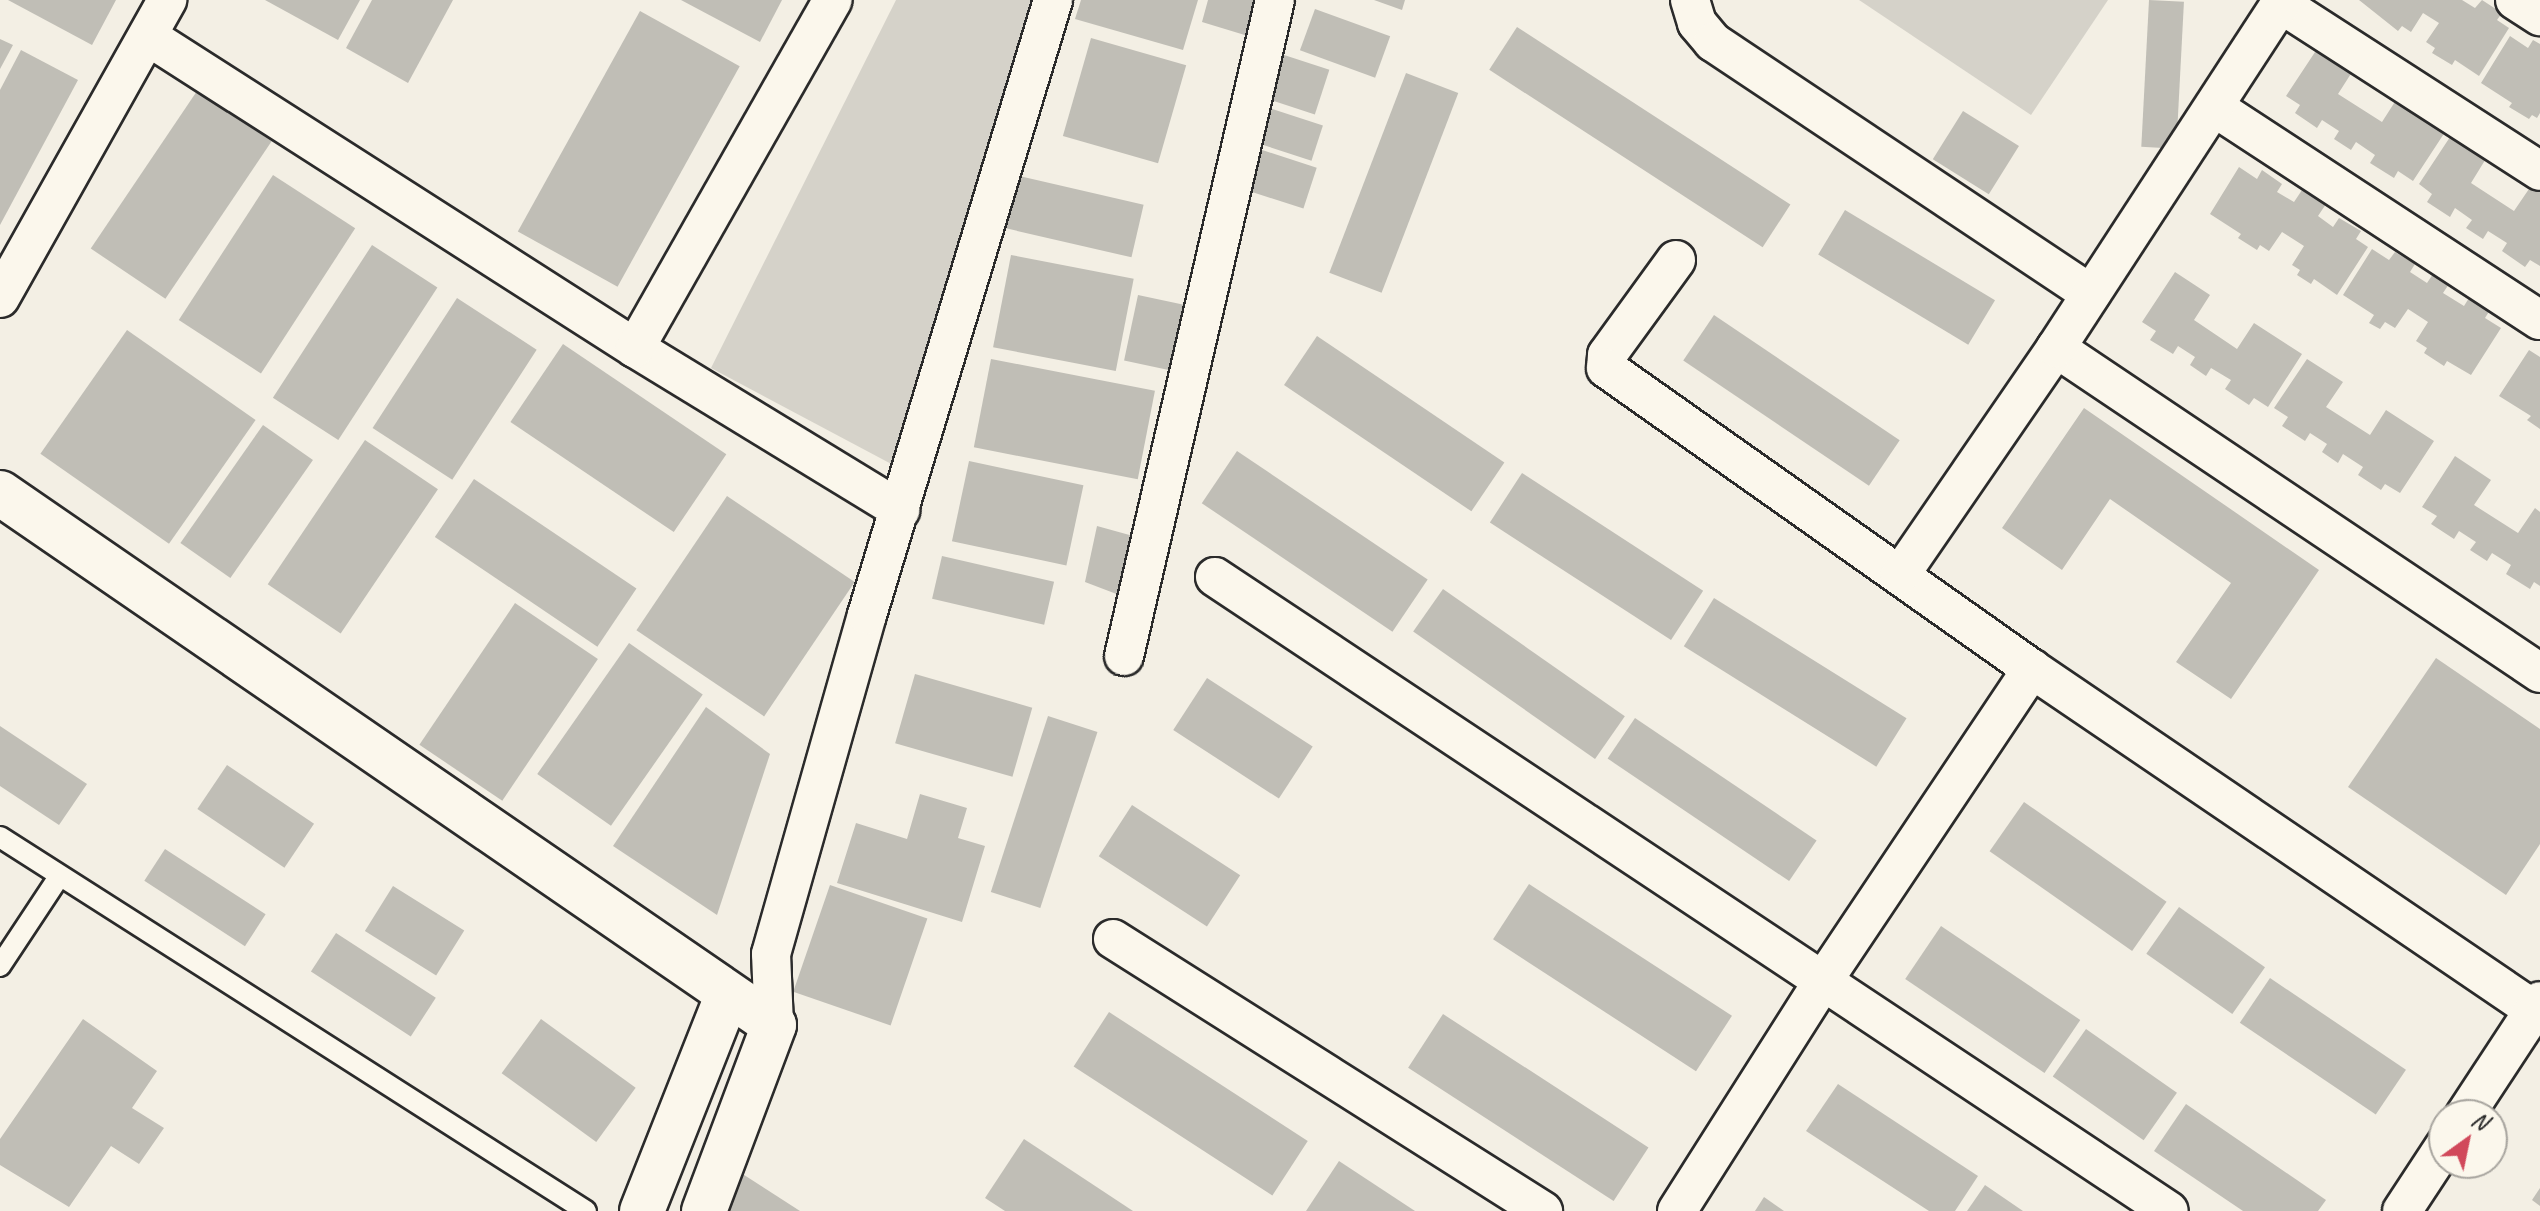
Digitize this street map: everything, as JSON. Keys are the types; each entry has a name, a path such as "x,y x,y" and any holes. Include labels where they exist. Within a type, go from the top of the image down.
{"main road":[{"path":"0,493 774,1025 704,1211"},
{"path":"642,1211 728,994"}],"street":[{"path":"0,298 167,0"},
{"path":"635,348 833,0"},
{"path":"774,1025 771,954 1053,0"},
{"path":"1124,656 1275,0"},
{"path":"1690,0 1697,23 1713,42 2091,294"},
{"path":"2515,0 2540,16"},
{"path":"1900,575 2056,348 2282,2 2540,171"},
{"path":"149,37 635,348 900,510"},
{"path":"2214,107 2540,320"},
{"path":"1676,260 1607,355 1606,368 2032,669 2538,1009 2476,1099"},
{"path":"2056,348 2540,673"},
{"path":"1215,577 2169,1211"},
{"path":"1677,1211 1823,981 2032,669"},
{"path":"1113,939 1543,1211"},
{"path":"728,994 771,954"},
{"path":"2402,1211 2428,1171"}],"lane":[{"path":"0,837 586,1211"},
{"path":"0,966 59,877"}],"shaded area":[{"path":"896,0 1034,0 897,467 711,368"},
{"path":"1859,0 2108,0 2031,115"}],"building":[{"path":"8,0 116,0 92,45"},
{"path":"265,0 360,0 338,40"},
{"path":"372,0 453,0 408,83 346,48"},
{"path":"681,0 782,0 760,42"},
{"path":"1081,0 1198,0 1183,50 1075,19"},
{"path":"1208,0 1259,0 1248,36 1202,22"},
{"path":"1374,0 1405,0 1402,10"},
{"path":"2149,0 2184,2 2176,149 2141,147"},
{"path":"2359,0 2462,0 2475,8 2482,0 2502,13 2497,20 2509,28 2479,76 2455,60 2452,65 2432,53 2435,48 2426,42 2439,23 2423,13 2411,32 2402,26 2398,31"},
{"path":"1315,9 1390,36 1375,78 1300,50"},
{"path":"640,11 740,66 618,287 518,231"},
{"path":"1517,27 1790,205 1763,247 1489,70"},
{"path":"2510,36 2528,48 2533,40 2540,44 2540,113 2537,118 2532,115 2529,119 2509,107 2512,103 2481,83"},
{"path":"1091,38 1186,65 1158,163 1063,136"},
{"path":"0,39 13,45 0,69"},
{"path":"2319,46 2354,69 2338,94 2382,122 2398,97 2447,129 2413,181 2398,171 2394,178 2370,163 2375,155 2356,142 2351,150 2334,139 2339,131 2322,120 2317,128 2295,113 2300,105 2286,96"},
{"path":"21,50 78,80 0,225 0,90"},
{"path":"1278,53 1329,70 1315,114 1263,98"},
{"path":"1406,73 1458,93 1382,293 1329,273"},
{"path":"197,91 272,141 165,299 91,249"},
{"path":"1263,106 1323,125 1311,161 1252,141"},
{"path":"1963,111 2019,146 1989,194 1933,159"},
{"path":"2452,134 2487,157 2471,183 2514,211 2531,186 2540,192 2540,266 2530,260 2525,267 2502,251 2507,243 2488,231 2483,239 2466,228 2472,220 2455,208 2450,217 2427,202 2432,194 2419,184"},
{"path":"1253,147 1317,168 1303,209 1240,188"},
{"path":"2239,167 2257,179 2262,170 2282,184 2277,192 2294,202 2302,190 2326,204 2318,216 2333,227 2339,218 2361,231 2356,239 2368,247 2337,295 2314,279 2311,284 2297,275 2300,270 2292,265 2304,246 2282,232 2269,251 2260,245 2257,250 2238,238 2241,234 2210,214"},
{"path":"273,175 355,228 261,373 179,320"},
{"path":"1015,175 1144,205 1131,257 1003,228"},
{"path":"1845,210 1995,300 1968,345 1818,255"},
{"path":"372,245 437,287 338,440 273,398"},
{"path":"2372,249 2389,260 2395,252 2415,264 2410,272 2427,283 2435,271 2451,281 2443,293 2464,306 2469,298 2490,310 2485,318 2501,328 2471,375 2447,361 2444,366 2424,353 2427,348 2416,341 2428,322 2408,309 2395,328 2385,322 2380,329 2369,323 2374,315 2343,295"},
{"path":"1011,255 1134,279 1116,371 993,347"},
{"path":"2175,272 2210,295 2194,320 2237,349 2254,323 2302,354 2268,407 2254,398 2249,405 2225,389 2231,380 2211,368 2206,376 2190,365 2195,357 2178,346 2173,354 2150,340 2156,331 2142,322"},
{"path":"1138,295 1185,305 1171,371 1124,361"},
{"path":"457,298 537,350 452,480 373,428"},
{"path":"1714,315 1900,440 1869,486 1683,361"},
{"path":"127,330 256,420 169,544 40,454"},
{"path":"1317,336 1504,462 1471,511 1284,385"},
{"path":"563,344 726,454 674,532 510,422"},
{"path":"2529,350 2540,357 2540,429 2527,420 2531,416 2499,396"},
{"path":"991,359 1155,391 1138,479 974,447"},
{"path":"2307,359 2343,382 2326,407 2370,435 2386,410 2434,441 2400,493 2385,484 2381,490 2358,475 2363,467 2343,454 2338,463 2322,452 2327,444 2310,433 2305,441 2282,426 2288,417 2274,408"},
{"path":"2084,408 2319,570 2231,699 2176,662 2231,583 2110,499 2062,570 2002,528"},
{"path":"263,425 313,460 230,578 180,543"},
{"path":"365,440 438,489 341,633 268,584"},
{"path":"1237,451 1428,580 1392,632 1202,503"},
{"path":"2455,456 2491,480 2474,505 2518,533 2535,508 2540,512 2540,586 2534,582 2530,589 2506,574 2511,565 2492,553 2487,561 2470,550 2476,542 2459,531 2454,539 2431,524 2437,516 2422,507"},
{"path":"969,461 1083,485 1066,566 952,541"},
{"path":"1522,473 1703,591 1671,640 1490,522"},
{"path":"474,479 636,589 597,647 435,537"},
{"path":"727,496 855,582 764,716 636,630"},
{"path":"1097,526 1144,539 1127,598 1085,582"},
{"path":"942,556 1054,582 1044,625 932,599"},
{"path":"1443,589 1625,716 1595,759 1413,632"},
{"path":"1714,598 1907,718 1876,767 1684,646"},
{"path":"515,603 598,659 502,801 419,745"},
{"path":"629,643 703,695 611,826 537,774"},
{"path":"2436,658 2540,729 2540,844 2506,895 2348,787"},
{"path":"915,674 1032,708 1012,777 895,743"},
{"path":"1207,678 1313,747 1279,799 1173,730"},
{"path":"706,707 770,754 717,915 613,846"},
{"path":"1048,716 1097,732 1040,908 991,892"},
{"path":"1635,718 1817,840 1789,881 1608,759"},
{"path":"0,726 87,784 59,825 0,786"},
{"path":"227,765 314,824 284,868 197,809"},
{"path":"920,794 967,808 958,838 985,846 962,922 837,883 856,823 907,839"},
{"path":"2024,802 2167,902 2132,951 1990,851"},
{"path":"1132,805 1240,875 1207,926 1099,856"},
{"path":"165,849 266,914 245,946 144,881"},
{"path":"1529,884 1732,1016 1696,1071 1493,939"},
{"path":"830,885 927,919 891,1025 793,992"},
{"path":"393,886 464,931 436,975 365,931"},
{"path":"2179,907 2265,967 2232,1014 2146,954"},
{"path":"1941,926 2080,1020 2044,1073 1905,979"},
{"path":"336,933 436,998 411,1036 311,972"},
{"path":"2270,978 2406,1070 2376,1114 2240,1023"},
{"path":"1109,1012 1308,1141 1272,1196 1074,1067"},
{"path":"1443,1014 1648,1147 1614,1201 1408,1068"},
{"path":"83,1019 157,1071 132,1108 164,1128 139,1164 111,1146 69,1207 0,1165 0,1139"},
{"path":"541,1019 636,1088 596,1142 502,1073"},
{"path":"2086,1029 2177,1093 2144,1140 2053,1077"},
{"path":"1838,1084 1978,1176 1955,1211 1929,1211 1806,1131"},
{"path":"2186,1104 2326,1200 2318,1211 2243,1211 2154,1151"},
{"path":"1024,1139 1133,1211 1005,1211 985,1198"},
{"path":"1339,1161 1415,1211 1306,1211"},
{"path":"741,1173 800,1211 717,1211"},
{"path":"1985,1185 2023,1211 1967,1211"},
{"path":"2540,1188 2540,1206 2532,1200"},
{"path":"1764,1197 1784,1211 1755,1211"}]}
